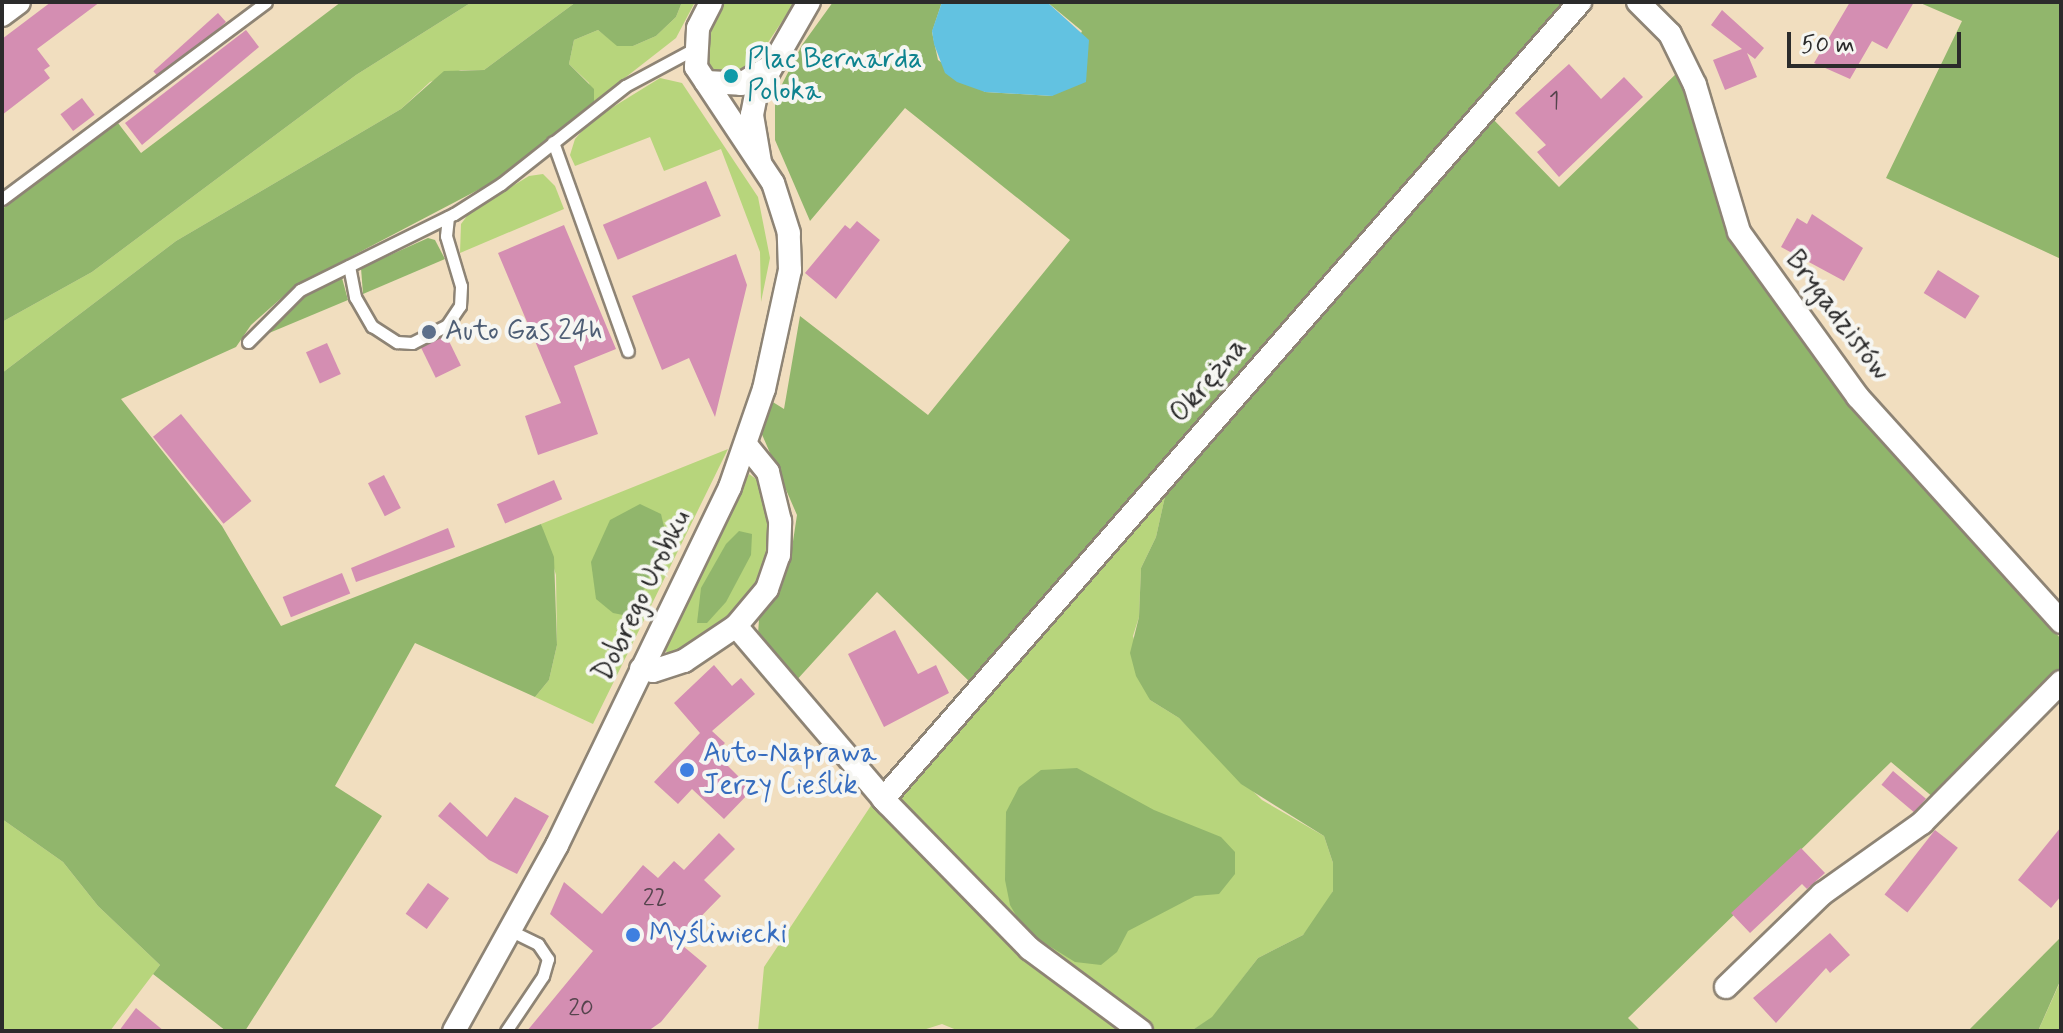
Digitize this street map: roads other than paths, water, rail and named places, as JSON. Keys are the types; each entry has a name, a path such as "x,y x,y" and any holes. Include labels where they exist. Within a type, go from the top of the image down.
{"street":[{"path":"2,15 19,2"},
{"path":"694,49 711,2"},
{"name":"Dobrego Urobku","path":"454,1031 511,931 747,446 764,389 791,257 784,213 761,163 752,115 766,69 809,2"},
{"name":"Okrężna","path":"883,799 1580,2"},
{"name":"Brygadzistów","path":"1638,2 1670,34 1695,85 1739,232 1858,397 2061,622"},
{"name":"Dobrego Urobku","path":"694,49 696,67 738,137 761,163"},
{"path":"706,82 741,84 766,69"},
{"path":"641,669 653,671 684,661 736,626 767,589 781,534 768,472 747,446"},
{"path":"736,626 883,799 1030,949 1141,1031"},
{"path":"1726,987 1822,894 1922,823 2061,682"}],"lane":[{"path":"2,199 266,2"},
{"path":"248,342 300,290 448,217 501,184 625,86 694,49"},
{"path":"553,142 628,351"},
{"path":"349,266 355,297 372,326 397,342 412,343 447,325 460,306 461,286 446,236 448,217"},
{"path":"506,1031 543,976 548,959 538,944 511,931"}],"water":[{"path":"942,2 1047,2 1089,40 1086,82 1052,96 985,92 957,82 945,73 934,44 932,31"}],"place":[{"name":"Plac Bernarda Poloka","path":"731,76"},
{"name":"Auto Gas 24h","path":"429,332"},
{"name":"Auto-Naprawa Jerzy Cieślik","path":"687,770"},
{"name":"Myśliwiecki","path":"633,935"}]}
